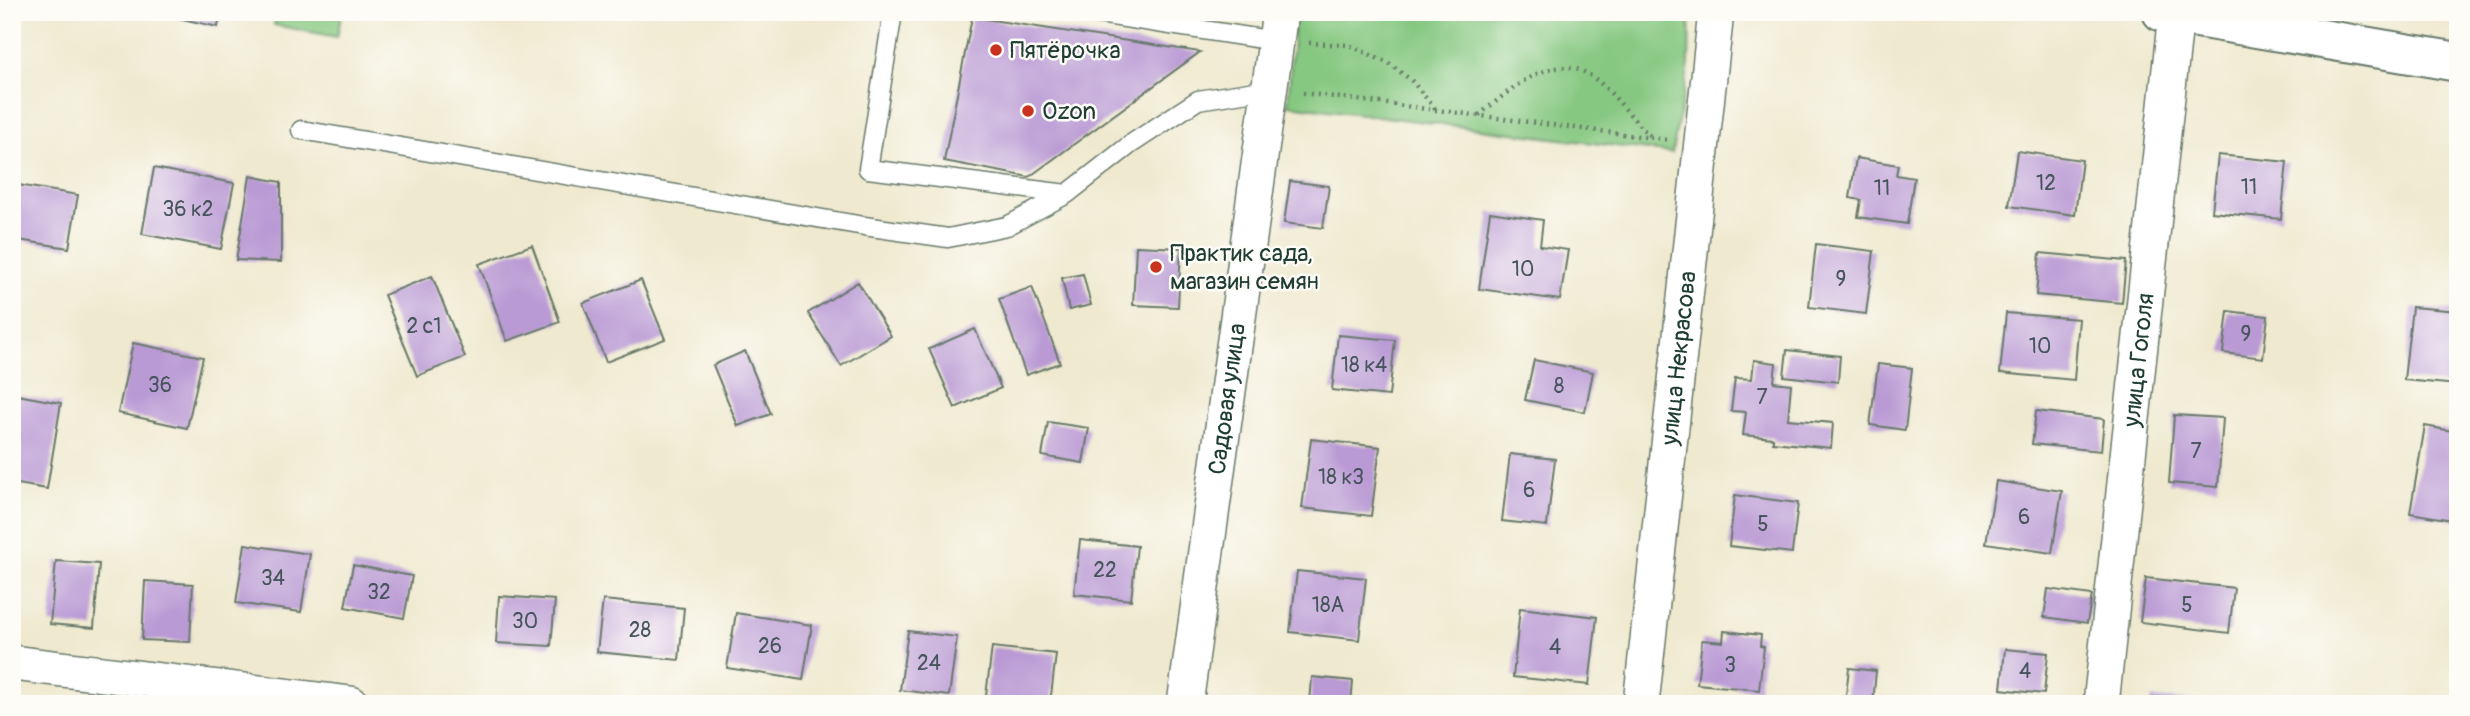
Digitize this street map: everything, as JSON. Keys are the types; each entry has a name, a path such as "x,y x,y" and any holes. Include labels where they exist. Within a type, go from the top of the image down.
{"main road":[{"path":"2169,13 2458,62"}],"street":[{"name":"улица Некрасова","path":"1641,704 1716,12"},
{"name":"улица Гоголя","path":"2101,704 2169,13"},
{"name":"Садовая улица","path":"1185,704 1278,27"},
{"path":"12,663 351,704"}],"lane":[{"path":"893,12 868,169 1067,194"},
{"path":"1086,12 1278,27"},
{"path":"301,130 948,238 1007,226 1067,194 1131,144 1198,100 1268,89"}],"path":[{"path":"1278,27 1349,45 1390,64 1411,80 1437,111"},
{"path":"1478,116 1527,78 1546,69 1573,68 1593,77 1653,138"},
{"path":"1268,89 1701,144"}],"green space":[{"path":"277,12 342,12 337,37 274,25"},
{"path":"1295,12 1690,12 1689,65 1672,153 1288,105"}],"building":[{"path":"175,12 221,12 218,27 174,17"},
{"path":"972,17 1200,52 1029,177 944,161"},
{"path":"2017,151 2082,160 2075,215 2009,206"},
{"path":"2218,155 2287,162 2281,219 2212,212"},
{"path":"1856,158 1898,165 1896,175 1914,178 1907,224 1858,217 1861,200 1850,198"},
{"path":"154,168 234,183 221,249 142,234"},
{"path":"250,176 281,182 281,262 236,260"},
{"path":"1290,181 1329,186 1323,228 1284,223"},
{"path":"18,185 78,195 69,248 12,239"},
{"path":"1490,212 1543,220 1540,246 1568,250 1560,300 1479,289"},
{"path":"1816,244 1874,251 1866,314 1809,307"},
{"path":"532,245 560,322 507,341 479,264"},
{"path":"1136,246 1181,248 1178,307 1133,305"},
{"path":"2040,253 2126,261 2122,303 2036,295"},
{"path":"1083,274 1091,305 1069,310 1062,278"},
{"path":"432,276 465,357 417,376 384,295"},
{"path":"641,280 665,339 606,362 583,303"},
{"path":"858,282 891,336 841,366 808,313"},
{"path":"1032,287 1060,363 1026,375 999,299"},
{"path":"2412,307 2458,311 2458,385 2404,380"},
{"path":"2228,311 2268,316 2263,358 2223,353"},
{"path":"2006,313 2079,319 2074,380 2000,373"},
{"path":"975,329 1001,388 955,408 929,349"},
{"path":"1338,335 1395,340 1389,396 1332,390"},
{"path":"133,343 203,357 187,428 118,413"},
{"path":"1787,350 1840,356 1838,382 1784,376"},
{"path":"745,351 771,414 738,426 713,365"},
{"path":"1534,360 1593,372 1585,412 1525,400"},
{"path":"1754,360 1776,363 1774,382 1791,384 1788,419 1833,423 1831,448 1773,442 1773,438 1743,435 1746,412 1731,411 1735,378 1752,379"},
{"path":"1878,364 1912,368 1905,430 1870,425"},
{"path":"12,394 61,403 47,489 12,483"},
{"path":"2036,411 2104,419 2101,451 2032,444"},
{"path":"2174,415 2223,418 2218,487 2169,483"},
{"path":"1048,422 1089,428 1083,463 1042,456"},
{"path":"2425,426 2458,432 2458,521 2410,513"},
{"path":"1311,439 1380,447 1371,516 1302,508"},
{"path":"1510,454 1555,459 1547,526 1502,521"},
{"path":"1996,481 2062,491 2052,553 1986,543"},
{"path":"1735,495 1798,503 1792,553 1729,546"},
{"path":"1080,540 1137,546 1131,600 1074,594"},
{"path":"245,544 310,554 301,612 236,603"},
{"path":"56,561 99,564 94,628 50,624"},
{"path":"353,565 412,576 404,618 345,607"},
{"path":"1297,571 1366,578 1359,640 1290,632"},
{"path":"2146,578 2234,588 2229,633 2140,622"},
{"path":"145,581 193,584 190,642 142,640"},
{"path":"2048,589 2092,595 2087,623 2044,617"},
{"path":"499,596 555,600 551,646 496,643"},
{"path":"603,600 684,608 679,660 597,652"},
{"path":"1520,608 1597,617 1589,685 1513,677"},
{"path":"736,613 812,625 803,680 727,668"},
{"path":"908,631 957,637 949,696 900,690"},
{"path":"1724,631 1761,635 1760,646 1764,647 1759,690 1697,684 1702,640 1723,642"},
{"path":"992,647 1056,654 1050,704 985,704"},
{"path":"2005,649 2048,653 2044,694 2001,689"},
{"path":"1849,668 1876,671 1873,704 1845,704"},
{"path":"1312,677 1353,681 1351,704 1310,704"},
{"path":"2152,698 2198,701 2198,704 2151,704"}],"place":[{"name":"Пятёрочка","path":"996,50"},
{"name":"Ozon","path":"1028,111"},
{"name":"Практик сада, магазин семян","path":"1156,267"}]}
